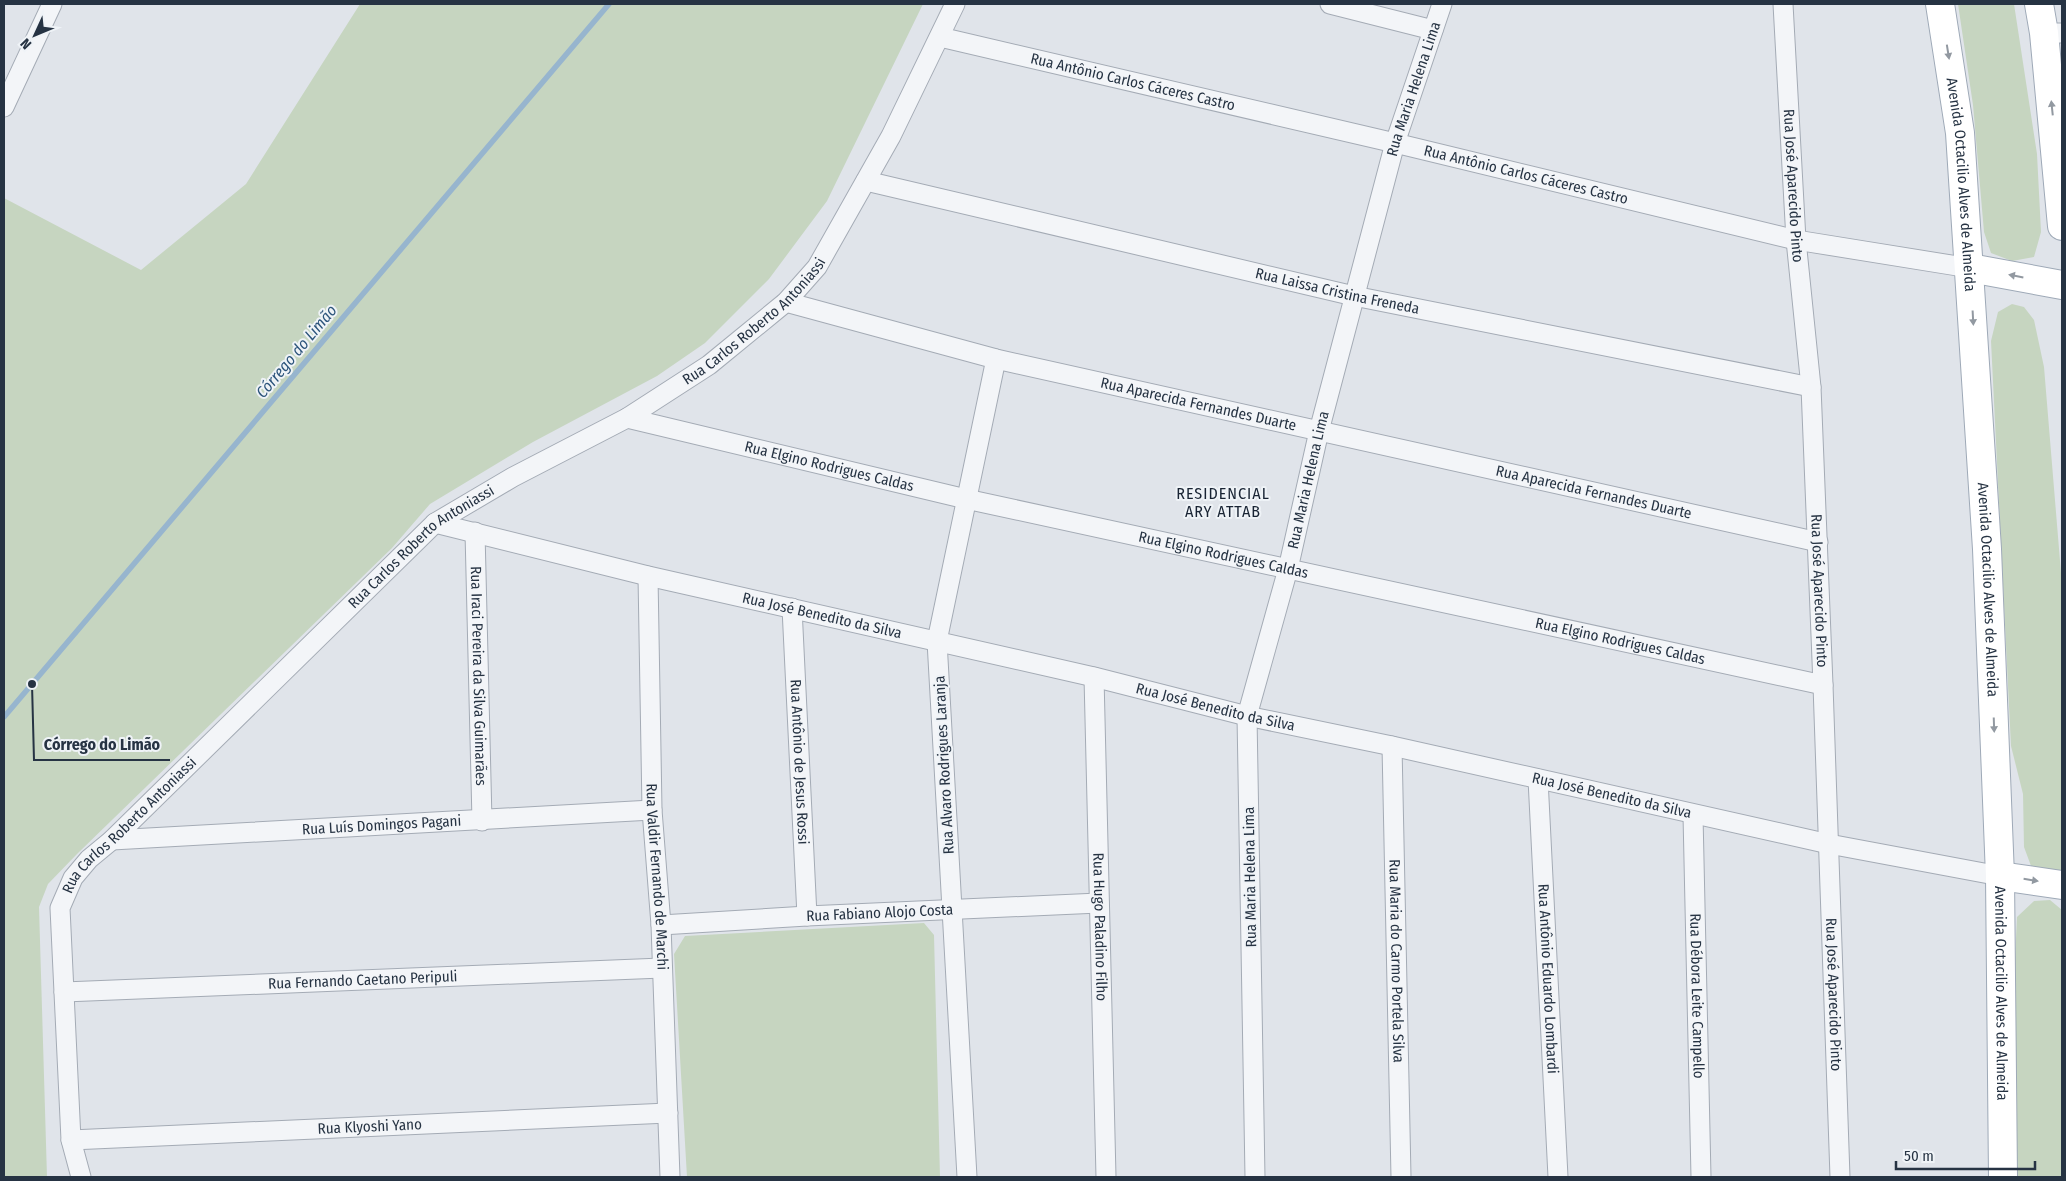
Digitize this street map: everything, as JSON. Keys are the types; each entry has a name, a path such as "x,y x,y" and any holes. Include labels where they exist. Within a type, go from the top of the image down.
{"main road":[{"name":"Avenida Octacilio Alves de Almeida","path":"1940,4 1960,133 1987,549 2000,876 2003,1177"},
{"path":"2039,4 2053,33 2062,226"},
{"path":"1970,268 2062,285"},
{"path":"2000,876 2062,885"}],"street":[{"path":"4,107 52,4"},
{"name":"Rua Carlos Roberto Antoniassi","path":"81,1177 70,1140 60,908 73,878 89,859 112,840 436,523 512,477 627,418 709,365 786,302 817,267 891,136 955,4"},
{"path":"1330,4 1433,30"},
{"name":"Rua Maria Helena Lima","path":"1255,1177 1247,716 1288,569 1319,431 1395,143 1442,4"},
{"name":"Rua José Aparecido Pinto","path":"1784,4 1796,240 1811,387 1840,1177"},
{"name":"Rua Antônio Carlos Cáceres Castro","path":"940,37 1395,143 1796,240 1970,268"},
{"name":"Rua Laissa Cristina Freneda","path":"866,180 1354,296 1811,387"},
{"name":"Rua Aparecida Fernandes Duarte","path":"786,302 996,359 1818,542"},
{"name":"Rua Alvaro Rodrigues Laranja","path":"967,1177 937,641 996,359"},
{"name":"Rua Elgino Rodrigues Caldas","path":"627,418 966,499 1823,685"},
{"name":"Rua José Benedito da Silva","path":"436,523 648,576 1094,677 1247,716 1392,746 1829,844 2000,876"},
{"name":"Rua Iraci Pereira da Silva Guimarães","path":"475,532 482,821"},
{"name":"Rua Valdir Fernando de Marchi","path":"648,576 652,810 661,925 670,1177"},
{"name":"Rua Antônio de Jesus Rossi","path":"792,608 806,916"},
{"name":"Rua Hugo Paladino Filho","path":"1094,677 1106,1177"},
{"name":"Rua Maria do Carmo Portela Silva","path":"1392,746 1401,1177"},
{"name":"Rua Antônio Eduardo Lombardi","path":"1538,779 1558,1177"},
{"name":"Rua Luís Domingos Pagani","path":"112,840 482,821 652,810"},
{"name":"Rua Débora Leite Campello","path":"1693,815 1701,1177"},
{"name":"Rua Fabiano Alojo Costa","path":"661,925 806,916 1099,903"},
{"name":"Rua Fernando Caetano Peripuli","path":"64,992 662,968"},
{"name":"Rua Klyoshi Yano","path":"70,1140 668,1113"}],"green space":[{"path":"360,4 923,4 827,201 769,279 705,343 657,376 533,442 430,504 392,548 48,884 39,907 47,1177 4,1177 4,198 141,270 246,184"},
{"path":"1958,4 2014,4 2037,154 2041,232 2034,257 2012,261 1991,253 1984,232 1973,105"},
{"path":"2012,304 2024,307 2034,320 2044,367 2062,585 2062,870 2055,878 2034,874 2024,847 2023,794 2011,746 1991,341 1998,312"},
{"path":"2050,900 2062,910 2062,1177 2017,1177 2015,959 2017,917 2034,901"},
{"path":"924,923 934,935 940,1177 687,1177 674,954 685,936"}],"waterway":[{"name":"Córrego do Limão","path":"4,717 609,4"}],"place":[{"name":"Córrego do Limão","path":"32,684"}],"district":[{"name":"RESIDENCIAL ARY ATTAB","path":"1223,502"}]}
